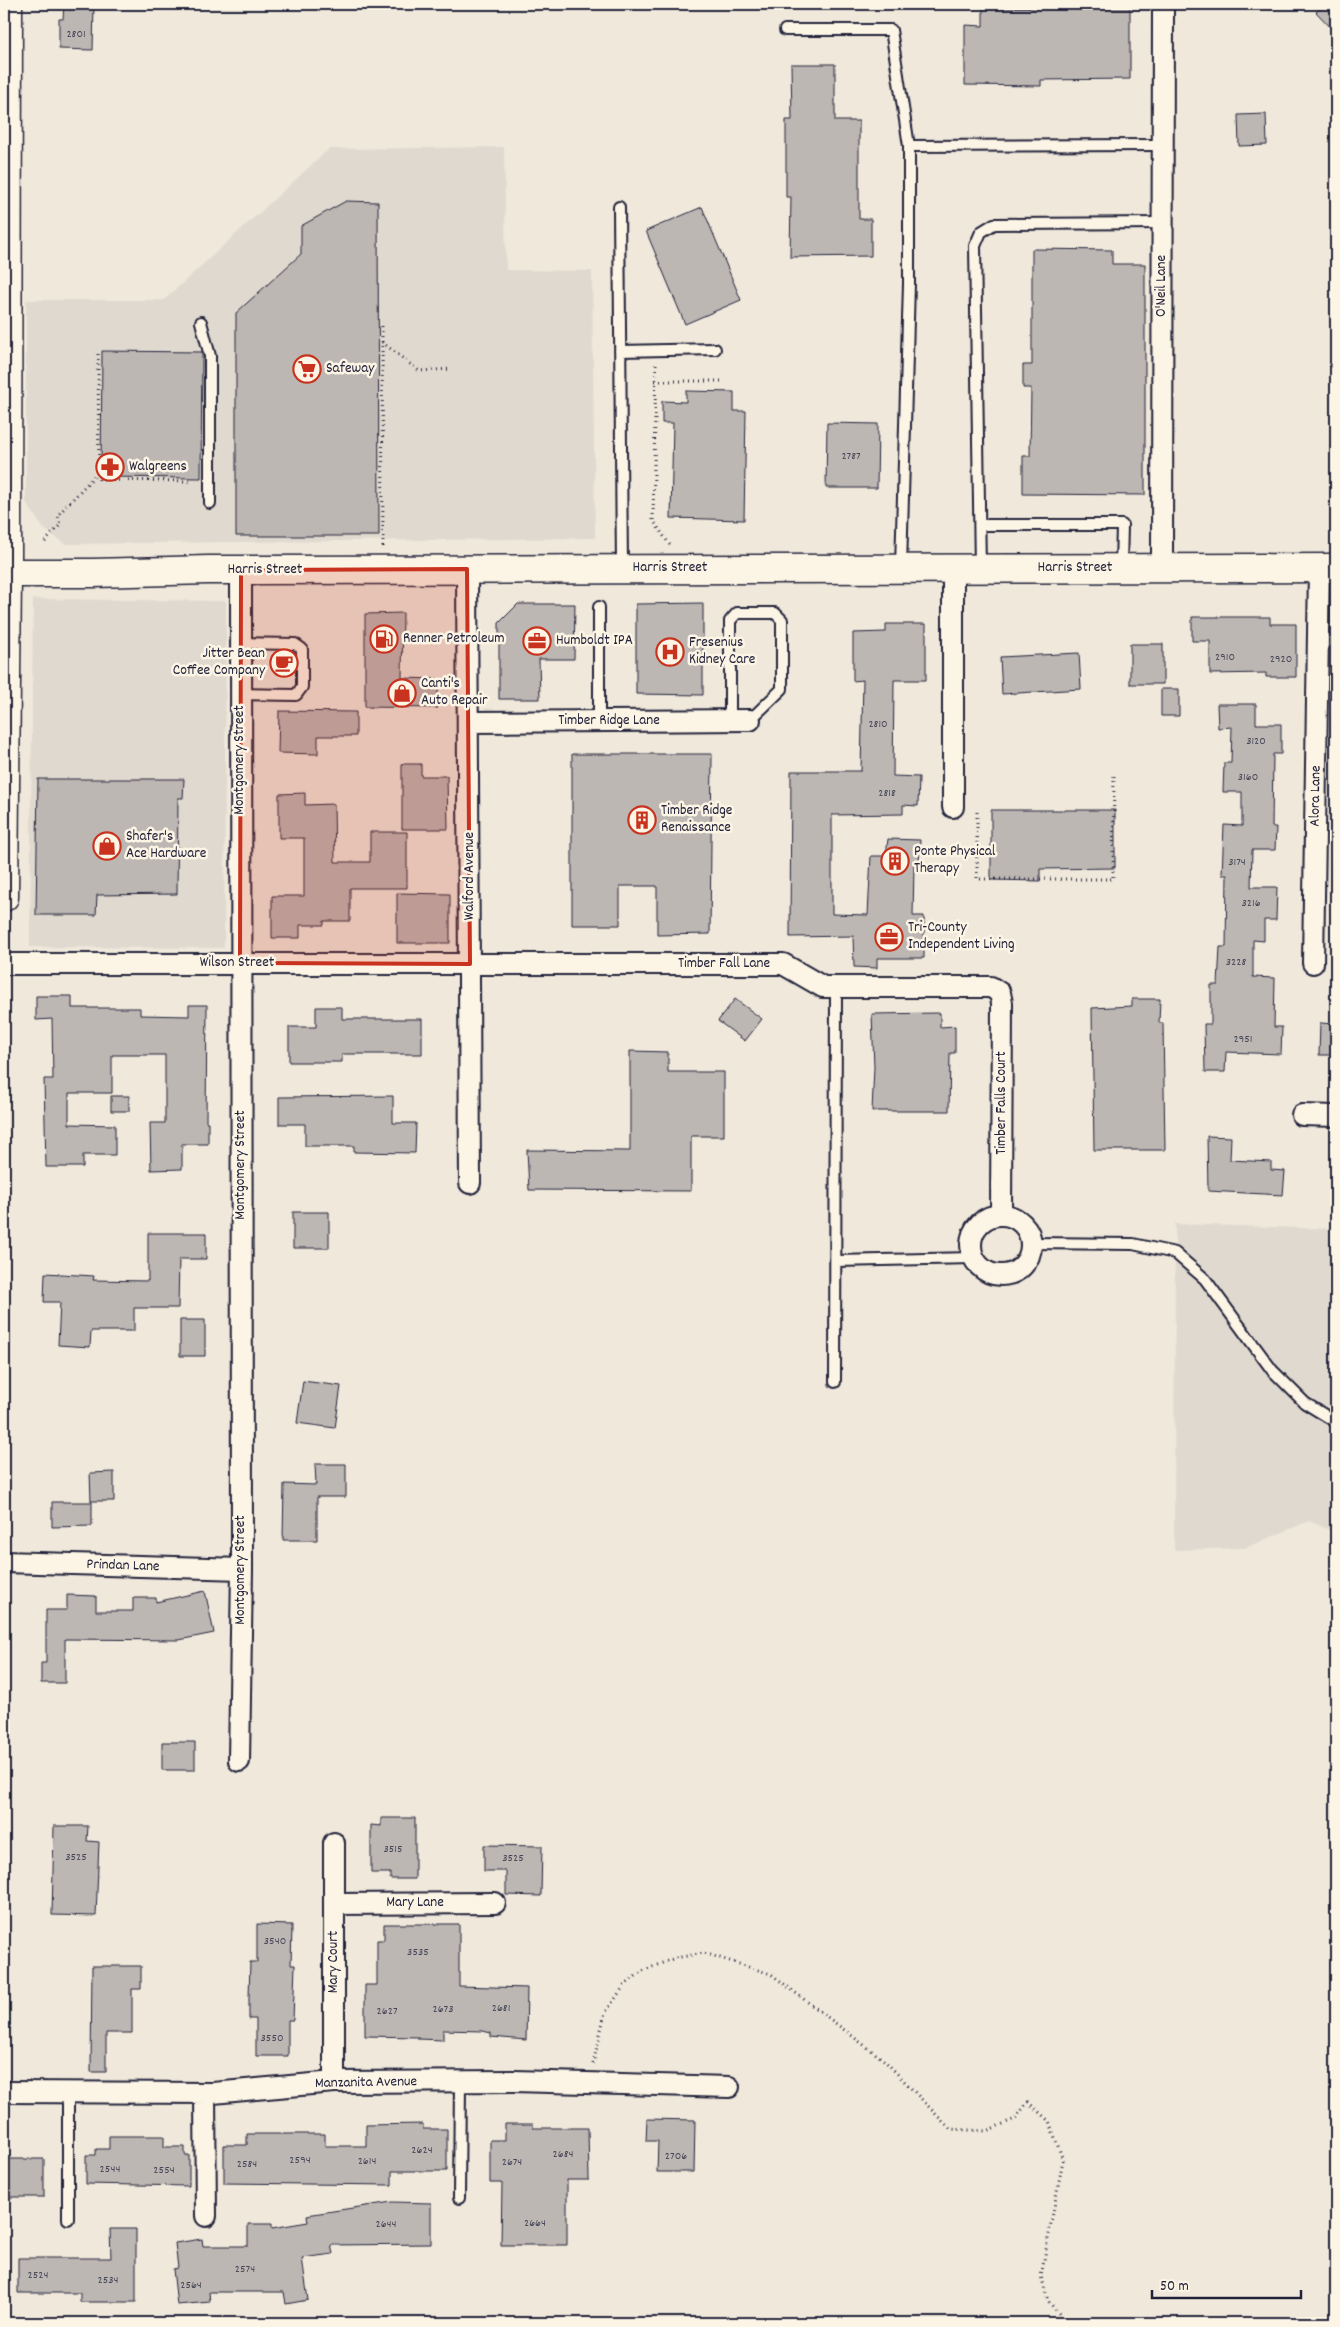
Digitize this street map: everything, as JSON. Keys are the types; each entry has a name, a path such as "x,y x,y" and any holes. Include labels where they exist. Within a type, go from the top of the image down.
{"main road":[{"path":"4,897 6,71 8,4"},
{"name":"Harris Street","path":"5,573 467,569 1328,568"}],"street":[{"name":"O'Neil Lane","path":"1162,568 1163,4"},
{"path":"953,807 966,568"},
{"name":"Alora Lane","path":"1313,963 1328,568"},
{"name":"Walford Avenue","path":"467,569 470,1183"},
{"name":"Montgomery Street","path":"239,1761 242,1570 241,570"},
{"name":"Timber Ridge Lane","path":"469,722 740,720"},
{"name":"Wilson Street","path":"4,964 470,964"},
{"name":"Timber Fall Lane","path":"470,964 783,964 824,987 991,987 1000,993"},
{"name":"Timber Falls Court","path":"1000,993 1002,1003 1001,1214"},
{"path":"1302,1115 1336,1116"},
{"path":"1001,1214 1018,1219 1029,1234 1031,1242 1030,1253 1026,1262 1009,1274 988,1273 979,1267 973,1258 970,1248 974,1229 990,1216 1001,1214"},
{"name":"Prindan Lane","path":"4,1562 242,1570"},
{"name":"Mary Court","path":"334,1842 334,2082"},
{"name":"Mary Lane","path":"334,1904 495,1903"},
{"name":"Manzanita Avenue","path":"4,2092 206,2092 334,2082 592,2082 729,2087"},
{"path":"206,2092 206,2216"}],"lane":[{"path":"785,30 890,30 909,146 909,284 901,568"},
{"path":"909,146 1162,145"},
{"path":"619,207 622,569"},
{"path":"966,568 980,525 975,246 981,232 994,224 1162,223"},
{"path":"201,322 210,356 210,502"},
{"path":"620,351 715,349"},
{"path":"980,525 1122,525 1122,568"},
{"path":"599,607 599,721"},
{"path":"737,614 774,614 782,620 782,689 740,720 730,621 737,614"},
{"path":"240,694 296,695 302,687 302,650 295,644 241,643"},
{"path":"835,1382 836,987"},
{"path":"1031,1242 1133,1244 1175,1254 1204,1279 1272,1370 1305,1403 1336,1422"},
{"path":"836,1261 973,1258"},
{"path":"459,2198 460,2082"},
{"path":"68,2092 68,2219"}],"path":[{"path":"382,326 383,548"},
{"path":"382,342 419,371 452,370"},
{"path":"98,354 99,480 192,481"},
{"path":"656,364 653,520 673,549"},
{"path":"655,381 721,381"},
{"path":"45,542 60,525 58,515 99,472"},
{"path":"977,812 977,879 1113,879 1114,773"},
{"path":"592,2082 594,2058 605,2013 624,1986 642,1971 675,1958 704,1953 771,1974 886,2062 950,2129 986,2131 1015,2119 1028,2102 1049,2121 1063,2160 1041,2276 1048,2301 1067,2323"}],"highlighted area":[{"path":"467,569 470,964 240,963 241,570"}],"shaded area":[{"path":"504,147 506,270 592,271 595,538 65,544 43,528 26,502 26,300 164,300 329,149"},
{"path":"33,599 226,601 224,948 30,947"},
{"path":"1175,1224 1336,1229 1336,1533 1309,1521 1245,1548 1174,1550"}],"building":[{"path":"64,4 94,4 93,50 59,49 59,19 63,19"},
{"path":"1325,4 1336,4 1336,33 1316,12"},
{"path":"1130,7 1130,79 1041,80 1041,86 965,85 965,25 983,26 983,8"},
{"path":"791,64 835,64 835,121 859,121 859,219 871,219 871,256 790,257 791,197 786,197 786,120 792,120"},
{"path":"1266,114 1267,145 1239,146 1238,115"},
{"name":"Safeway","path":"346,201 378,202 379,536 236,536 236,313 301,254 301,226"},
{"path":"702,207 741,300 685,324 646,231"},
{"path":"1032,249 1112,250 1112,264 1145,264 1145,495 1023,494 1023,456 1030,456 1031,388 1023,388 1023,365 1032,365"},
{"path":"102,351 202,352 201,478 101,477"},
{"path":"686,391 734,392 734,411 746,411 744,520 671,518 673,423 662,423 662,401 686,402"},
{"path":"827,423 878,424 877,488 826,488"},
{"name":"Fresenius Kidney Care","path":"703,603 703,695 636,694 636,604"},
{"name":"Humboldt IPA","path":"518,604 575,604 574,659 539,659 540,699 499,699 499,623"},
{"path":"403,613 402,678 438,679 438,708 365,707 365,614"},
{"path":"1192,617 1270,617 1270,624 1296,624 1296,677 1266,677 1266,673 1210,674 1210,641 1192,641"},
{"path":"886,624 926,624 926,680 894,680 893,776 919,777 918,806 903,805 903,814 832,815 832,914 868,915 871,856 886,856 888,839 920,840 919,866 914,865 913,916 924,916 924,958 877,958 877,968 854,967 853,936 790,937 791,771 861,771 863,680 853,681 853,633 886,632"},
{"path":"1130,644 1163,644 1163,684 1130,684"},
{"path":"1079,653 1081,689 1002,694 1000,657"},
{"path":"1161,689 1179,689 1179,716 1161,716"},
{"path":"1217,704 1256,704 1256,724 1281,724 1281,754 1273,754 1272,827 1276,827 1275,850 1252,850 1251,887 1277,887 1276,920 1264,920 1264,941 1253,940 1253,977 1275,978 1274,1027 1282,1027 1281,1054 1226,1052 1225,1072 1205,1072 1204,1024 1211,1024 1211,985 1218,985 1220,947 1226,947 1227,875 1222,875 1224,825 1242,826 1242,792 1223,792 1224,763 1231,763 1232,727 1218,728"},
{"path":"279,711 356,712 356,736 318,736 318,754 278,753"},
{"name":"Timber Ridge Renaissance","path":"572,754 712,754 710,934 657,935 657,886 620,886 620,925 572,925"},
{"path":"402,764 421,764 421,776 447,776 448,829 402,829"},
{"name":"Shafer's Ace Hardware","path":"38,779 184,779 183,798 178,798 177,894 97,895 96,915 36,915"},
{"path":"305,793 305,805 334,804 335,862 370,862 370,832 407,832 407,888 350,888 350,921 324,921 324,925 300,925 300,938 272,938 272,896 304,896 304,838 279,838 279,794"},
{"path":"991,810 1115,810 1115,868 1040,869 1040,881 991,880"},
{"path":"397,893 450,894 450,943 397,943"},
{"path":"36,996 72,996 72,1008 140,1008 140,1015 189,1016 189,1005 207,1005 206,1122 208,1122 208,1144 182,1144 182,1169 151,1170 150,1123 165,1123 165,1055 112,1055 112,1093 69,1093 69,1124 115,1125 115,1155 83,1155 83,1167 46,1167 44,1079 53,1079 52,1019 36,1020"},
{"path":"735,999 762,1019 745,1041 718,1021"},
{"path":"1132,999 1160,999 1159,1023 1163,1023 1165,1150 1094,1150 1092,1008 1132,1006"},
{"path":"316,1007 342,1007 342,1019 422,1019 422,1054 342,1054 342,1062 289,1062 289,1027 316,1027"},
{"path":"940,1013 940,1027 955,1026 955,1053 950,1053 949,1111 872,1111 874,1067 872,1014"},
{"path":"1320,1023 1336,1024 1336,1055 1319,1055"},
{"path":"630,1051 668,1052 668,1072 724,1072 724,1136 691,1136 691,1191 529,1190 527,1150 630,1151"},
{"path":"111,1096 129,1096 129,1111 111,1111"},
{"path":"393,1096 393,1123 416,1123 415,1153 354,1152 354,1146 305,1146 305,1124 279,1124 279,1097"},
{"path":"1207,1136 1231,1137 1230,1160 1271,1162 1271,1170 1285,1171 1283,1195 1208,1191"},
{"path":"293,1212 329,1212 329,1248 293,1248"},
{"path":"148,1233 206,1233 206,1259 179,1259 178,1308 134,1308 134,1331 91,1331 90,1347 58,1345 60,1302 44,1302 45,1273 94,1276 93,1280 148,1281"},
{"path":"180,1320 205,1320 205,1356 180,1356"},
{"path":"303,1381 341,1386 335,1428 297,1423"},
{"path":"315,1464 346,1464 346,1497 317,1497 317,1540 283,1540 284,1484 316,1485"},
{"path":"114,1472 114,1501 91,1501 90,1473"},
{"path":"52,1502 92,1502 92,1526 52,1527"},
{"path":"205,1591 214,1633 179,1640 65,1639 65,1683 41,1683 41,1663 46,1663 46,1610 67,1610 67,1595 96,1596 96,1611 133,1611 133,1598 156,1598 156,1602"},
{"path":"162,1742 195,1742 195,1770 162,1770"},
{"path":"381,1818 415,1818 415,1879 390,1879 390,1873 371,1873 371,1825 381,1826"},
{"path":"54,1826 88,1826 87,1841 99,1842 96,1916 52,1915"},
{"path":"484,1845 542,1846 541,1896 506,1895 506,1871 484,1871"},
{"path":"257,1924 292,1925 291,1965 295,1965 293,2020 288,2020 288,2056 256,2056 256,2019 249,2019 249,1998 250,1962 257,1962"},
{"path":"384,1924 459,1924 459,1986 527,1988 526,2040 491,2037 491,2033 483,2031 443,2030 443,2040 418,2039 418,2037 365,2036 365,1985 377,1985 377,1940 384,1940"},
{"path":"92,1966 141,1966 141,1989 132,1989 132,2033 106,2033 106,2072 91,2072"},
{"path":"647,2119 695,2120 694,2172 657,2172 658,2141 646,2141"},
{"path":"423,2124 423,2129 447,2129 447,2171 392,2171 392,2185 224,2183 224,2145 247,2145 247,2134 325,2134 325,2146 366,2146 366,2125"},
{"path":"505,2124 533,2124 533,2128 588,2128 589,2180 567,2180 567,2245 501,2245 502,2183 490,2183 490,2140 505,2140"},
{"path":"109,2136 164,2136 164,2147 185,2147 185,2155 189,2155 189,2186 86,2184 86,2155 96,2155 96,2149 109,2149"},
{"path":"6,2159 44,2159 44,2197 6,2197"},
{"path":"392,2202 431,2203 431,2244 331,2245 333,2254 302,2258 308,2300 286,2304 284,2292 209,2292 210,2302 177,2305 173,2269 178,2268 175,2243 202,2239 203,2246 248,2246 248,2224 272,2224 272,2228 308,2222 307,2215"},
{"path":"110,2229 136,2229 136,2302 80,2302 80,2293 18,2293 18,2258 111,2258"}],"place":[{"name":"Safeway","path":"307,369"},
{"name":"Walgreens","path":"110,467"},
{"name":"Renner Petroleum","path":"384,639"},
{"name":"Humboldt IPA","path":"537,641"},
{"name":"Fresenius Kidney Care","path":"670,652"},
{"name":"Jitter Bean Coffee Company","path":"284,663"},
{"name":"Canti's Auto Repair","path":"402,693"},
{"name":"Timber Ridge Renaissance","path":"642,820"},
{"name":"Shafer's Ace Hardware","path":"107,846"},
{"name":"Ponte Physical Therapy","path":"895,861"},
{"name":"Tri-County Independent Living","path":"889,937"}]}
